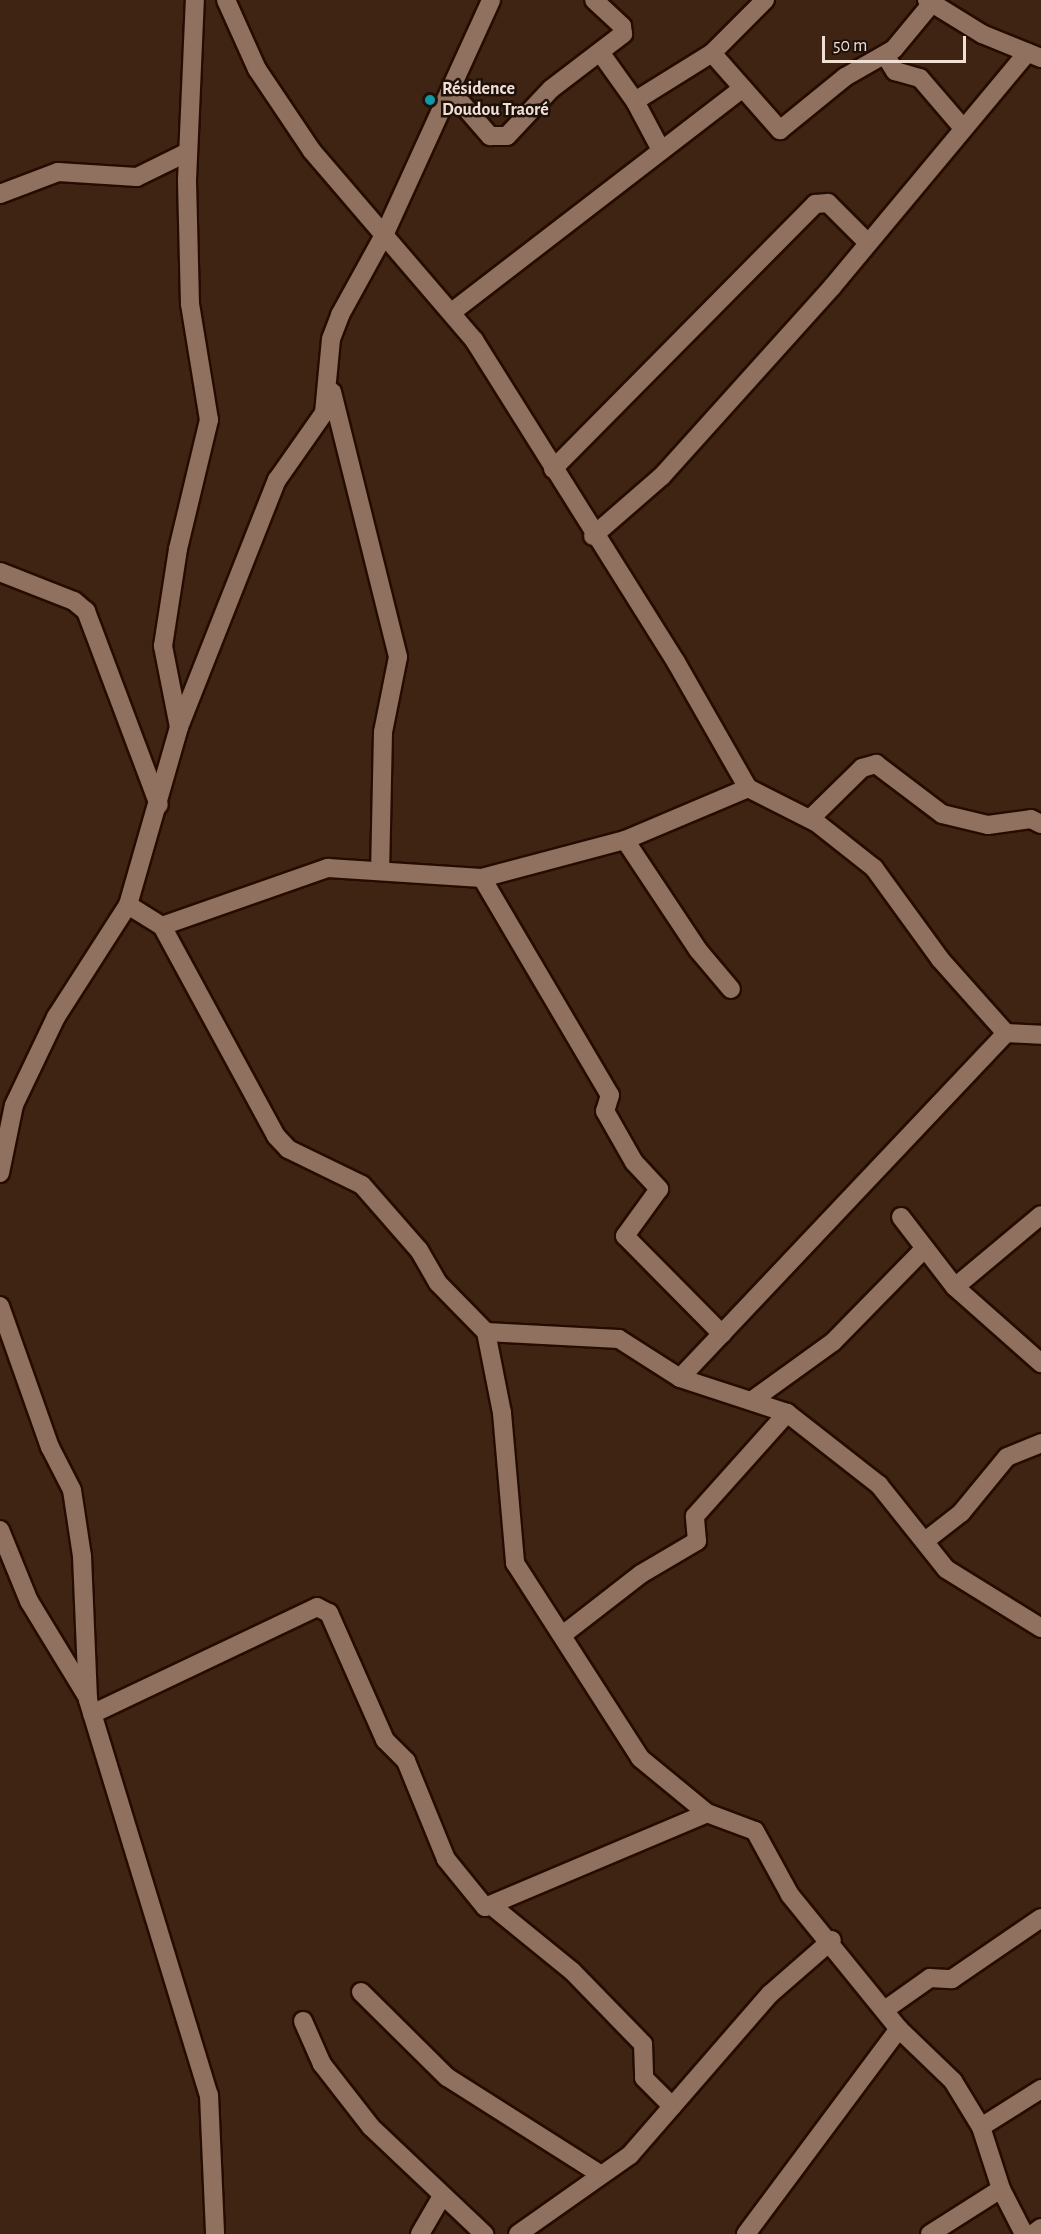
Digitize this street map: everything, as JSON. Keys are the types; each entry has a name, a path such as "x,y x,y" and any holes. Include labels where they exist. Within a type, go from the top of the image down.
{"street":[{"path":"179,727 164,646 178,549 209,420 190,304 188,152 195,0"},
{"path":"226,0 280,108 452,312 553,469 593,536 676,662 748,788 810,819 874,868 940,959 1006,1033 1041,1035"},
{"path":"0,1173 15,1105 56,1017 128,905 159,805 179,727 277,480 324,413 328,372 340,315 385,233 492,0"},
{"path":"451,91 490,136 501,139 551,89 600,52 623,28 594,0"},
{"path":"635,101 712,53 765,0"},
{"path":"593,536 662,476 867,242 963,128 1034,55 929,1 885,55 845,77 780,130 712,53"},
{"path":"600,52 635,101 661,150"},
{"path":"885,55 895,71 920,78 963,128"},
{"path":"452,312 742,88"},
{"path":"0,194 58,172 137,177 188,152"},
{"path":"553,469 815,204 828,202 867,242"},
{"path":"328,372 398,657 383,732 380,871"},
{"path":"0,572 74,601 86,611 159,805"},
{"path":"810,819 862,768 876,764 942,814 988,825 1031,819 1041,824"},
{"path":"162,926 321,869 482,878 626,840 748,788"},
{"path":"626,840 698,950 731,989"},
{"path":"482,878 610,1095 605,1111 634,1162 659,1189 625,1236 722,1334"},
{"path":"128,905 162,926 276,1136 288,1149 362,1185 419,1250 438,1283 486,1332 502,1413 512,1550 640,1758 707,1813 755,1831 790,1894 832,1940 899,2029 938,2062 981,2127 1001,2189 1024,2234"},
{"path":"680,1378 1006,1033"},
{"path":"955,1287 1041,1215"},
{"path":"901,1217 922,1251 955,1287 1041,1363"},
{"path":"754,1399 833,1342 922,1251"},
{"path":"0,1306 74,1497 90,1707 208,2095 215,2234"},
{"path":"486,1332 619,1339 680,1378 722,1396 754,1399 787,1413 879,1485 946,1569 1041,1628"},
{"path":"565,1633 640,1574 697,1541 695,1516 787,1413"},
{"path":"925,1540 961,1513 1007,1457 1041,1443"},
{"path":"0,1530 30,1601 90,1707"},
{"path":"90,1707 300,1611 323,1608 385,1740 406,1761 446,1859 482,1905 492,1906 707,1813"},
{"path":"492,1906 572,1971 642,2044 644,2078 672,2106"},
{"path":"886,2009 930,1978 952,1979 1041,1918"},
{"path":"518,2234 630,2155 770,1994 832,1940"},
{"path":"361,1992 447,2077 600,2174"},
{"path":"303,2021 322,2064 358,2111 442,2196 484,2234"},
{"path":"746,2234 899,2029"},
{"path":"981,2127 1041,2089"},
{"path":"930,2234 1001,2189"},
{"path":"420,2234 442,2196"},
{"path":"1033,2234 1041,2228"}],"place":[{"name":"Résidence Doudou Traoré","path":"430,100"}]}
